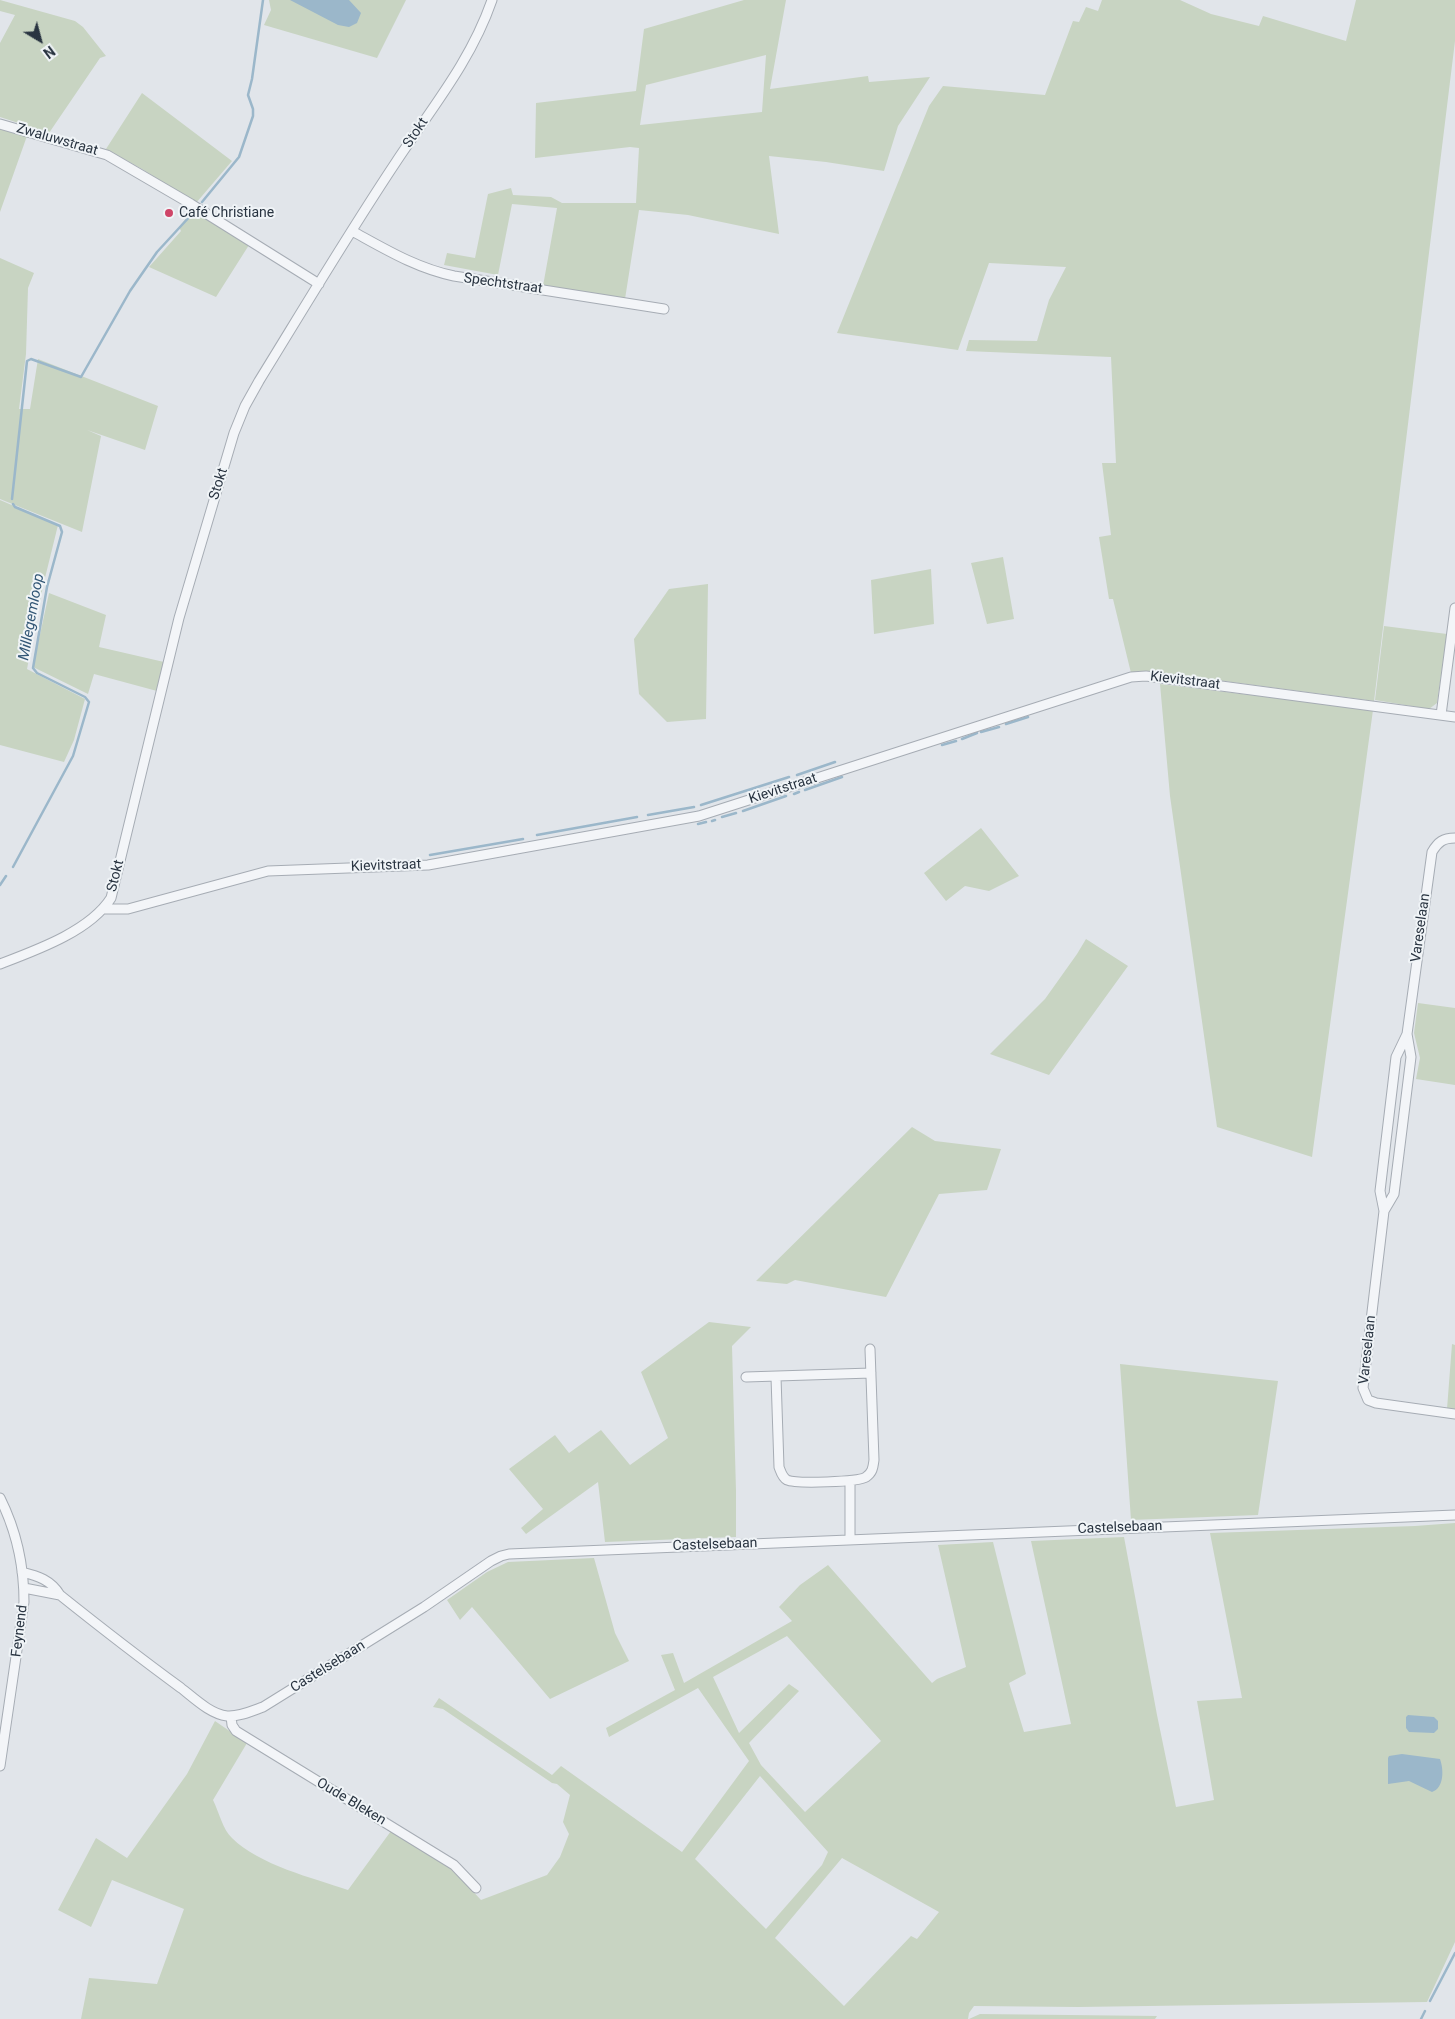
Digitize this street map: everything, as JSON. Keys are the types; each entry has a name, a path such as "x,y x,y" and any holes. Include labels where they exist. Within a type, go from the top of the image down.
{"street":[{"name":"Stokt","path":"0,964 79,928 104,909 111,898 179,618 234,433 245,406 395,163 466,59 483,25 492,0"},
{"name":"Zwaluwstraat","path":"0,124 107,155 191,204 319,284"},
{"name":"Spechtstraat","path":"352,231 406,261 430,271 664,309"},
{"path":"1441,715 1455,608"},
{"name":"Kievitstraat","path":"104,909 128,910 268,871 428,865 699,816 1131,677 1146,676 1455,717"},
{"name":"Vareselaan","path":"1455,838 1446,838 1437,842 1432,852 1406,1034 1396,1057 1380,1191 1384,1211 1363,1388 1368,1400 1376,1403 1455,1414"},
{"name":"Vareselaan","path":"1384,1211 1394,1194 1411,1057 1406,1034"},
{"path":"776,1376 779,1467 781,1475 787,1480 799,1481 850,1481 865,1478 872,1472 873,1466 870,1349"},
{"path":"746,1378 871,1373"},
{"path":"850,1481 850,1540"},
{"name":"Feynend","path":"0,1498 15,1536 24,1588 23,1613 0,1766"},
{"name":"Castelsebaan","path":"231,1716 264,1707 501,1556 1455,1515"},
{"path":"22,1572 47,1580 54,1585 60,1594 101,1628 211,1710 225,1716 231,1716"},
{"path":"24,1588 60,1594"},
{"name":"Oude Bleken","path":"231,1716 232,1725 236,1731 454,1865 476,1888"}],"green space":[{"path":"0,0 75,21 83,27 106,56 100,58 49,133 0,117 0,43 15,15 0,11"},
{"path":"269,0 406,0 377,58 264,25 271,10"},
{"path":"744,0 786,0 770,89 868,76 869,82 930,77 898,126 884,171 769,156 779,234 688,215 639,210 625,299 543,286 557,208 512,204 498,275 444,265 447,253 475,258 488,194 511,188 513,195 551,197 562,203 636,203 639,148 630,147 535,158 536,103 636,91 644,29","holes":["766,55 762,112 640,125 646,85"]},
{"path":"1102,0 1180,0 1211,14 1259,26 1263,16 1346,41 1356,0 1455,0 1455,41 1374,701 1164,673 1131,673 1113,599 1109,599 1099,537 1111,535 1102,463 1116,463 1111,357 966,351 969,340 1037,341 1049,300 1066,267 989,263 958,350 837,333 929,106 943,86 1045,95 1073,21 1079,22 1086,7 1098,11"},
{"path":"142,93 232,161 196,203 106,149"},
{"path":"0,127 27,136 0,212"},
{"path":"192,211 249,245 216,297 149,267 181,231 179,227"},
{"path":"0,258 34,273 28,288 26,354 19,409 30,409 38,359 158,406 145,450 87,430 101,436 82,532 0,499"},
{"path":"0,500 58,525 43,586 27,669 85,699 74,740 64,762 0,745"},
{"path":"1003,557 1014,619 987,624 971,563"},
{"path":"931,569 934,624 874,634 871,580"},
{"path":"708,584 706,719 667,722 639,694 634,639 669,589"},
{"path":"49,593 106,615 99,647 164,662 157,691 94,674 88,694 33,667"},
{"path":"1384,626 1447,634 1437,703 1429,709 1375,700"},
{"path":"1160,684 1373,710 1312,1157 1217,1127 1170,796"},
{"path":"981,828 1019,876 989,891 965,886 946,901 924,873"},
{"path":"1086,939 1128,966 1049,1075 990,1054 1045,999"},
{"path":"1418,1003 1455,1008 1455,1085 1416,1079 1420,1058 1414,1033"},
{"path":"912,1127 935,1141 1001,1149 987,1190 939,1194 886,1297 795,1280 787,1284 756,1281"},
{"path":"709,1322 751,1327 732,1346 736,1537 605,1542 598,1482 526,1534 521,1528 543,1509 509,1469 555,1435 569,1453 601,1430 630,1465 668,1438 641,1372"},
{"path":"1452,1344 1455,1345 1455,1409 1447,1409"},
{"path":"1120,1364 1278,1381 1258,1515 1131,1520"},
{"path":"1455,1523 1455,1942 1427,2002 1078,2007 974,2006 969,2013 968,2019 81,2019 89,1978 157,1984 184,1909 112,1880 91,1927 58,1910 96,1838 127,1858 187,1774 215,1721 247,1743 213,1800 229,1835 243,1847 287,1870 348,1890 391,1831 454,1871 481,1900 547,1875 560,1857 569,1834 563,1822 570,1795 557,1784 552,1783 443,1709 433,1707 439,1698 552,1775 561,1766 682,1852 749,1761 698,1688 609,1737 606,1728 675,1690 661,1655 673,1653 684,1683 792,1621 779,1607 800,1585 828,1565 932,1683 966,1667 938,1545 993,1542 1026,1674 1009,1683 1024,1732 1071,1724 1031,1541 1124,1537 1176,1807 1214,1800 1197,1701 1242,1698 1210,1533","holes":["787,1636 881,1741 805,1812 761,1765 749,1743 799,1691 789,1684 739,1733 713,1677","760,1776 828,1852 822,1865 766,1929 695,1859","842,1858 939,1912 917,1939 911,1936 844,2006 775,1938"]},
{"path":"594,1558 615,1633 629,1661 550,1699 472,1607 460,1620 447,1600 487,1572 508,1562"},
{"path":"980,2014 1157,2016 1155,2019 969,2019"}],"water":[{"path":"290,0 349,0 361,13 357,23 349,27 338,25"},
{"path":"1408,1715 1434,1717 1438,1721 1438,1729 1434,1733 1409,1732 1406,1728 1406,1717"},
{"path":"1402,1754 1440,1759 1442,1778 1439,1787 1432,1792 1409,1781 1388,1784 1388,1758 1389,1756"}],"waterway":[{"name":"Millegemloop","path":"202,202 239,157 253,116 253,109 248,95 263,0"},
{"name":"Millegemloop","path":"12,499 27,361 31,359 81,377 130,291 157,252 192,214"},
{"name":"Millegemloop","path":"13,504 15,507 60,526 62,532 47,587 33,668 37,673 85,697 89,702 73,756 13,867"},
{"path":"1006,724 1028,717"},
{"path":"981,732 999,727"},
{"path":"962,739 977,733"},
{"path":"942,745 956,741"},
{"path":"797,775 835,762"},
{"path":"701,805 789,777"},
{"path":"805,790 842,777"},
{"path":"794,794 799,792"},
{"path":"743,811 786,796"},
{"path":"648,815 694,807"},
{"path":"722,817 736,813"},
{"path":"537,835 637,817"},
{"path":"698,824 706,822"},
{"path":"430,855 523,839"},
{"name":"Millegemloop","path":"0,885 6,876"},
{"path":"1430,2001 1455,1953"},
{"path":"1421,2019 1425,2011"}],"place":[{"name":"Café Christiane","path":"169,213"}]}
